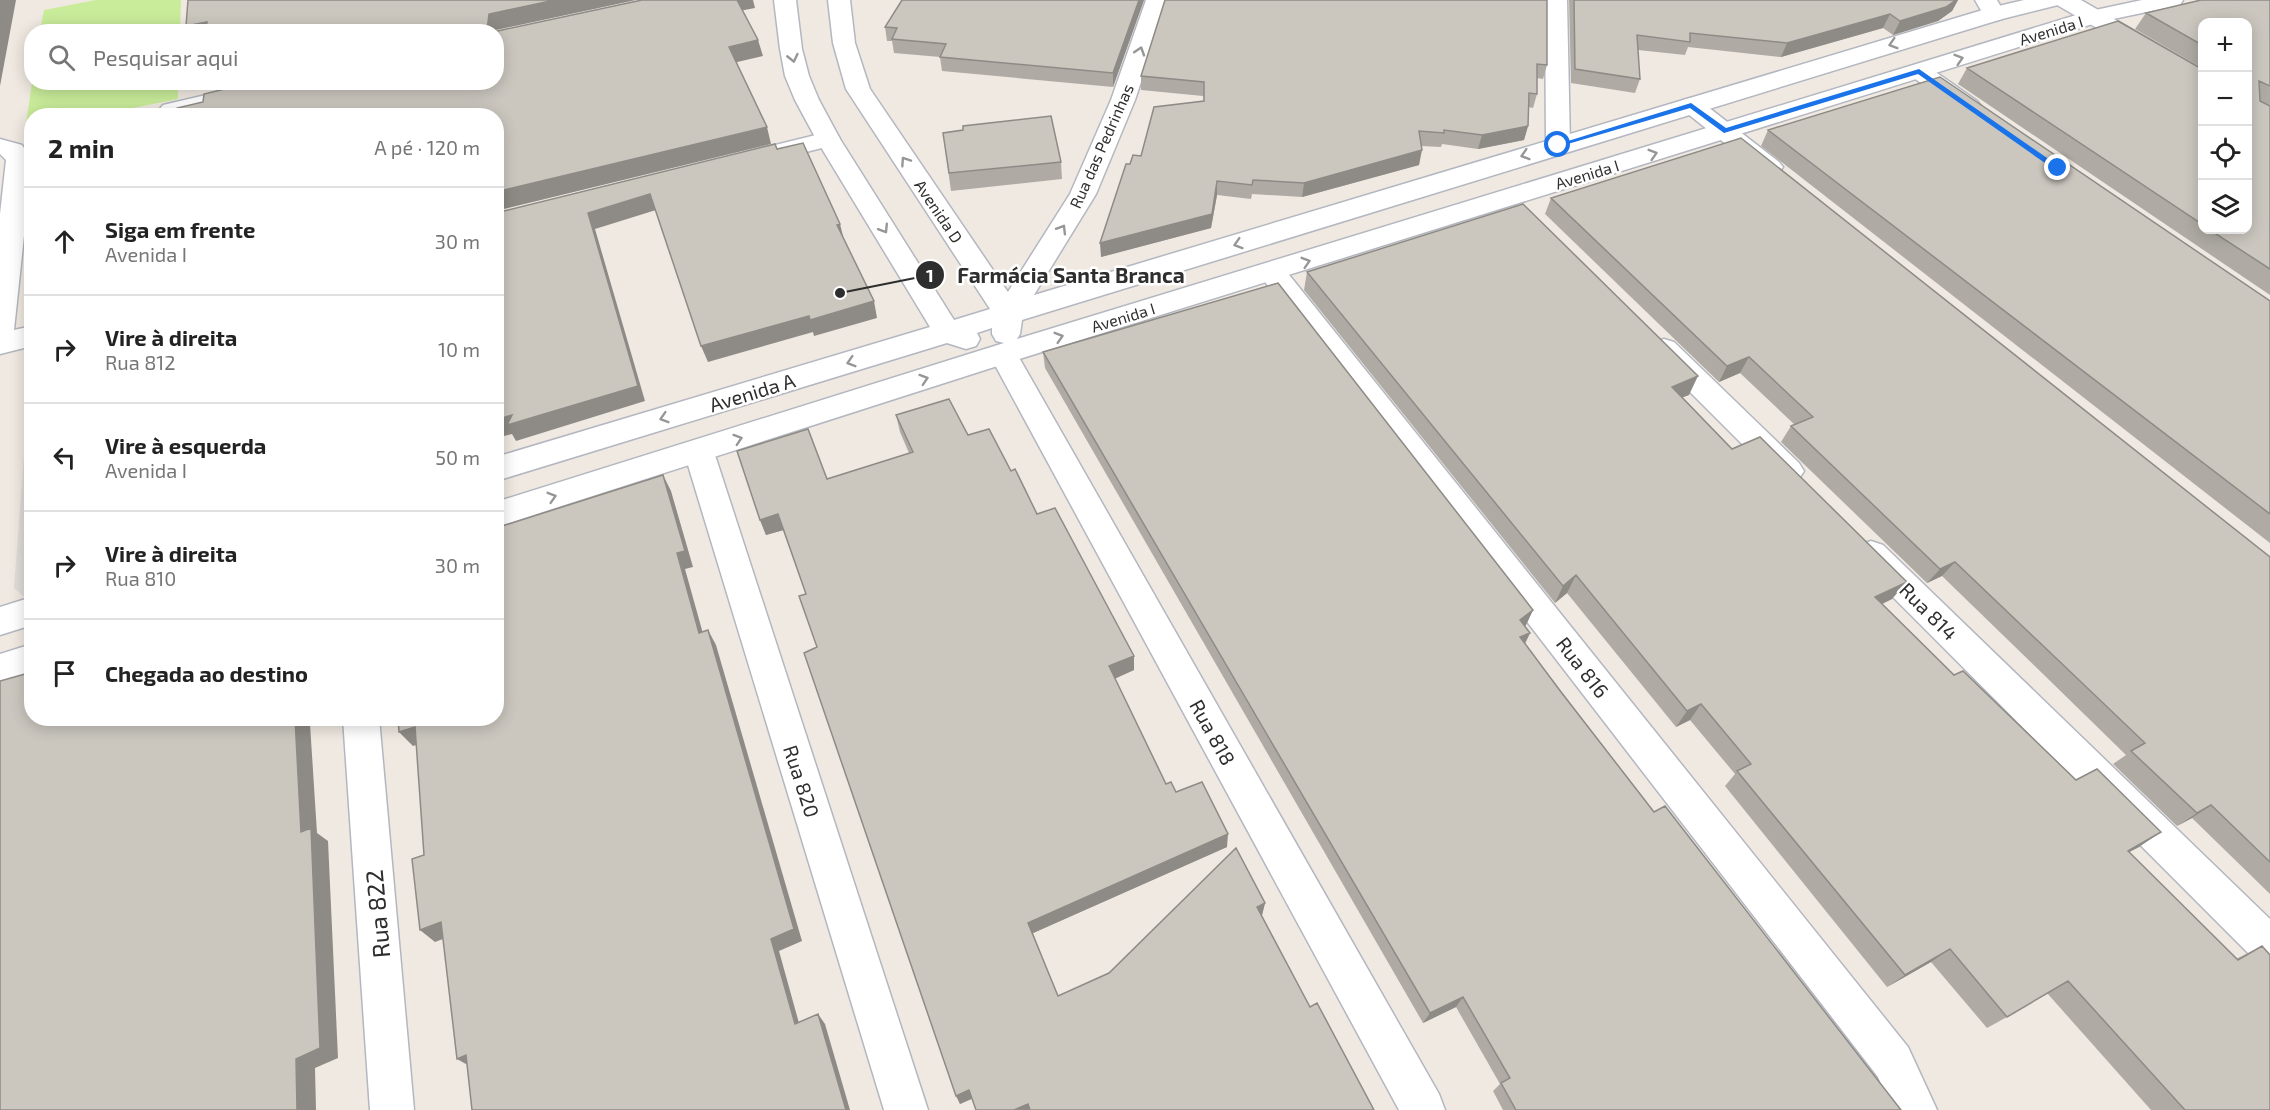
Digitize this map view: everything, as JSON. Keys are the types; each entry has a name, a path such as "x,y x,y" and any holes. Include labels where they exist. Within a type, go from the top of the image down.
{"street":[{"path":"785,0 797,76 828,139 947,332 1003,354 1008,314"},
{"name":"Avenida D","path":"839,0 843,43 858,89 1008,314"},
{"name":"Rua das Pedrinhas","path":"1008,314 1083,194 1124,100 1157,0"},
{"path":"1556,0 1558,145"},
{"name":"Avenida I","path":"1008,314 1691,105 1990,7 2050,0"},
{"path":"2066,0 2198,77"},
{"name":"Avenida I","path":"1003,354 2094,17 2172,0"},
{"path":"1919,71 1993,123"},
{"path":"186,108 261,90"},
{"path":"1691,105 1789,183"},
{"path":"736,161 828,139"},
{"path":"0,146 13,150 19,159 0,331"},
{"path":"1511,198 1537,224"},
{"name":"Rua 816","path":"1272,272 1893,1062 1915,1110"},
{"name":"Avenida A","path":"504,467 1008,314"},
{"path":"1639,324 1810,493"},
{"path":"0,344 24,338"},
{"name":"Avenida A","path":"504,513 1003,354"},
{"name":"Rua 818","path":"1003,354 1423,1110"},
{"name":"Rua 820","path":"699,452 906,1110"},
{"name":"Rua 814","path":"1852,535 2270,947"},
{"path":"0,621 24,614"},
{"path":"0,669 24,662"},
{"name":"Rua 822","path":"362,726 392,1110"}],"green space":[{"path":"96,0 181,0 180,24 41,24 44,10"},
{"path":"31,90 178,90 178,99 133,108 28,108"}],"shaded area":[{"path":"24,456 24,597 14,588"}],"building":[{"path":"188,0 555,0 489,14 488,24 207,24 207,22 186,24"},
{"path":"642,0 737,0 758,40 729,47 767,127 504,190 504,108 177,108 203,102 204,94 220,90 504,90 504,30"},
{"path":"902,0 1139,0 1113,73 940,57 946,44 892,39 897,28 885,27"},
{"path":"1165,0 1547,0 1547,65 1537,64 1537,94 1529,93 1528,126 1482,135 1444,130 1444,133 1419,131 1422,150 1304,183 1253,180 1252,185 1217,181 1212,214 1100,243 1126,164 1130,164 1133,155 1141,156 1154,107 1204,101 1204,82 1141,76"},
{"path":"1574,0 1956,0 1946,7 1900,21 1890,14 1787,43 1690,33 1690,42 1637,35 1640,79 1575,69"},
{"path":"2201,0 2270,0 2270,86 2259,81 2260,101 2270,106 2270,269 2216,234 2252,234 2252,18 2198,18 2198,43 2146,13"},
{"path":"2118,21 2198,67 2198,221 1967,68"},
{"path":"1940,77 2270,301 2270,514 1768,130"},
{"path":"1051,116 1061,162 949,173 943,133 963,130 963,126"},
{"path":"1741,138 2270,557 2270,862 2211,805 2197,813 2131,751 2145,743 2058,660 1955,562 1940,569 1791,426 1813,417 1749,357 1727,366 1551,198"},
{"path":"803,143 840,224 837,225 874,301 810,320 809,316 701,346 650,194 588,213 638,386 507,425 512,415 504,418 504,211 775,144 777,149"},
{"path":"1523,204 1698,376 1672,387 1732,449 1760,437 1907,582 1875,597 1954,675 1963,671 2076,780 2097,769 2161,832 2128,851 2238,960 2262,946 2270,955 2270,1110 2185,1110 2068,981 2007,1017 1950,949 1905,975 1737,771 1751,764 1701,704 1687,711 1576,575 1563,586 1307,272"},
{"path":"1278,283 1533,610 1520,620 1530,633 1520,637 1561,692 1654,812 1665,806 1901,1110 1516,1110 1501,1083 1510,1078 1463,997 1430,1013 1043,352"},
{"path":"949,399 968,435 989,429 1011,471 1015,469 1037,514 1055,508 1134,656 1109,666 1166,784 1171,782 1176,792 1202,782 1228,834 1028,923 1058,996 1109,973 1236,848 1265,903 1257,907 1310,1007 1317,1003 1374,1110 1030,1110 1028,1104 1014,1110 976,1110 969,1090 956,1096 804,653 817,647 799,596 806,594 778,514 760,520 737,451 808,429 827,479 913,452 896,415"},
{"path":"663,475 685,551 677,553 699,633 708,630 794,929 771,939 795,1024 818,1014 846,1110 472,1110 466,1055 457,1059 441,922 420,930 412,859 424,855 415,727 399,732 399,726 504,726 504,525"},
{"path":"24,674 24,726 295,726 301,832 311,828 320,1048 296,1059 297,1110 0,1110 0,681"}],"place":[{"name":"Farmácia Santa Branca","path":"840,293"}],"route":[{"path":"1558,145 1691,105 1724,131 1919,71 2058,168"}]}
